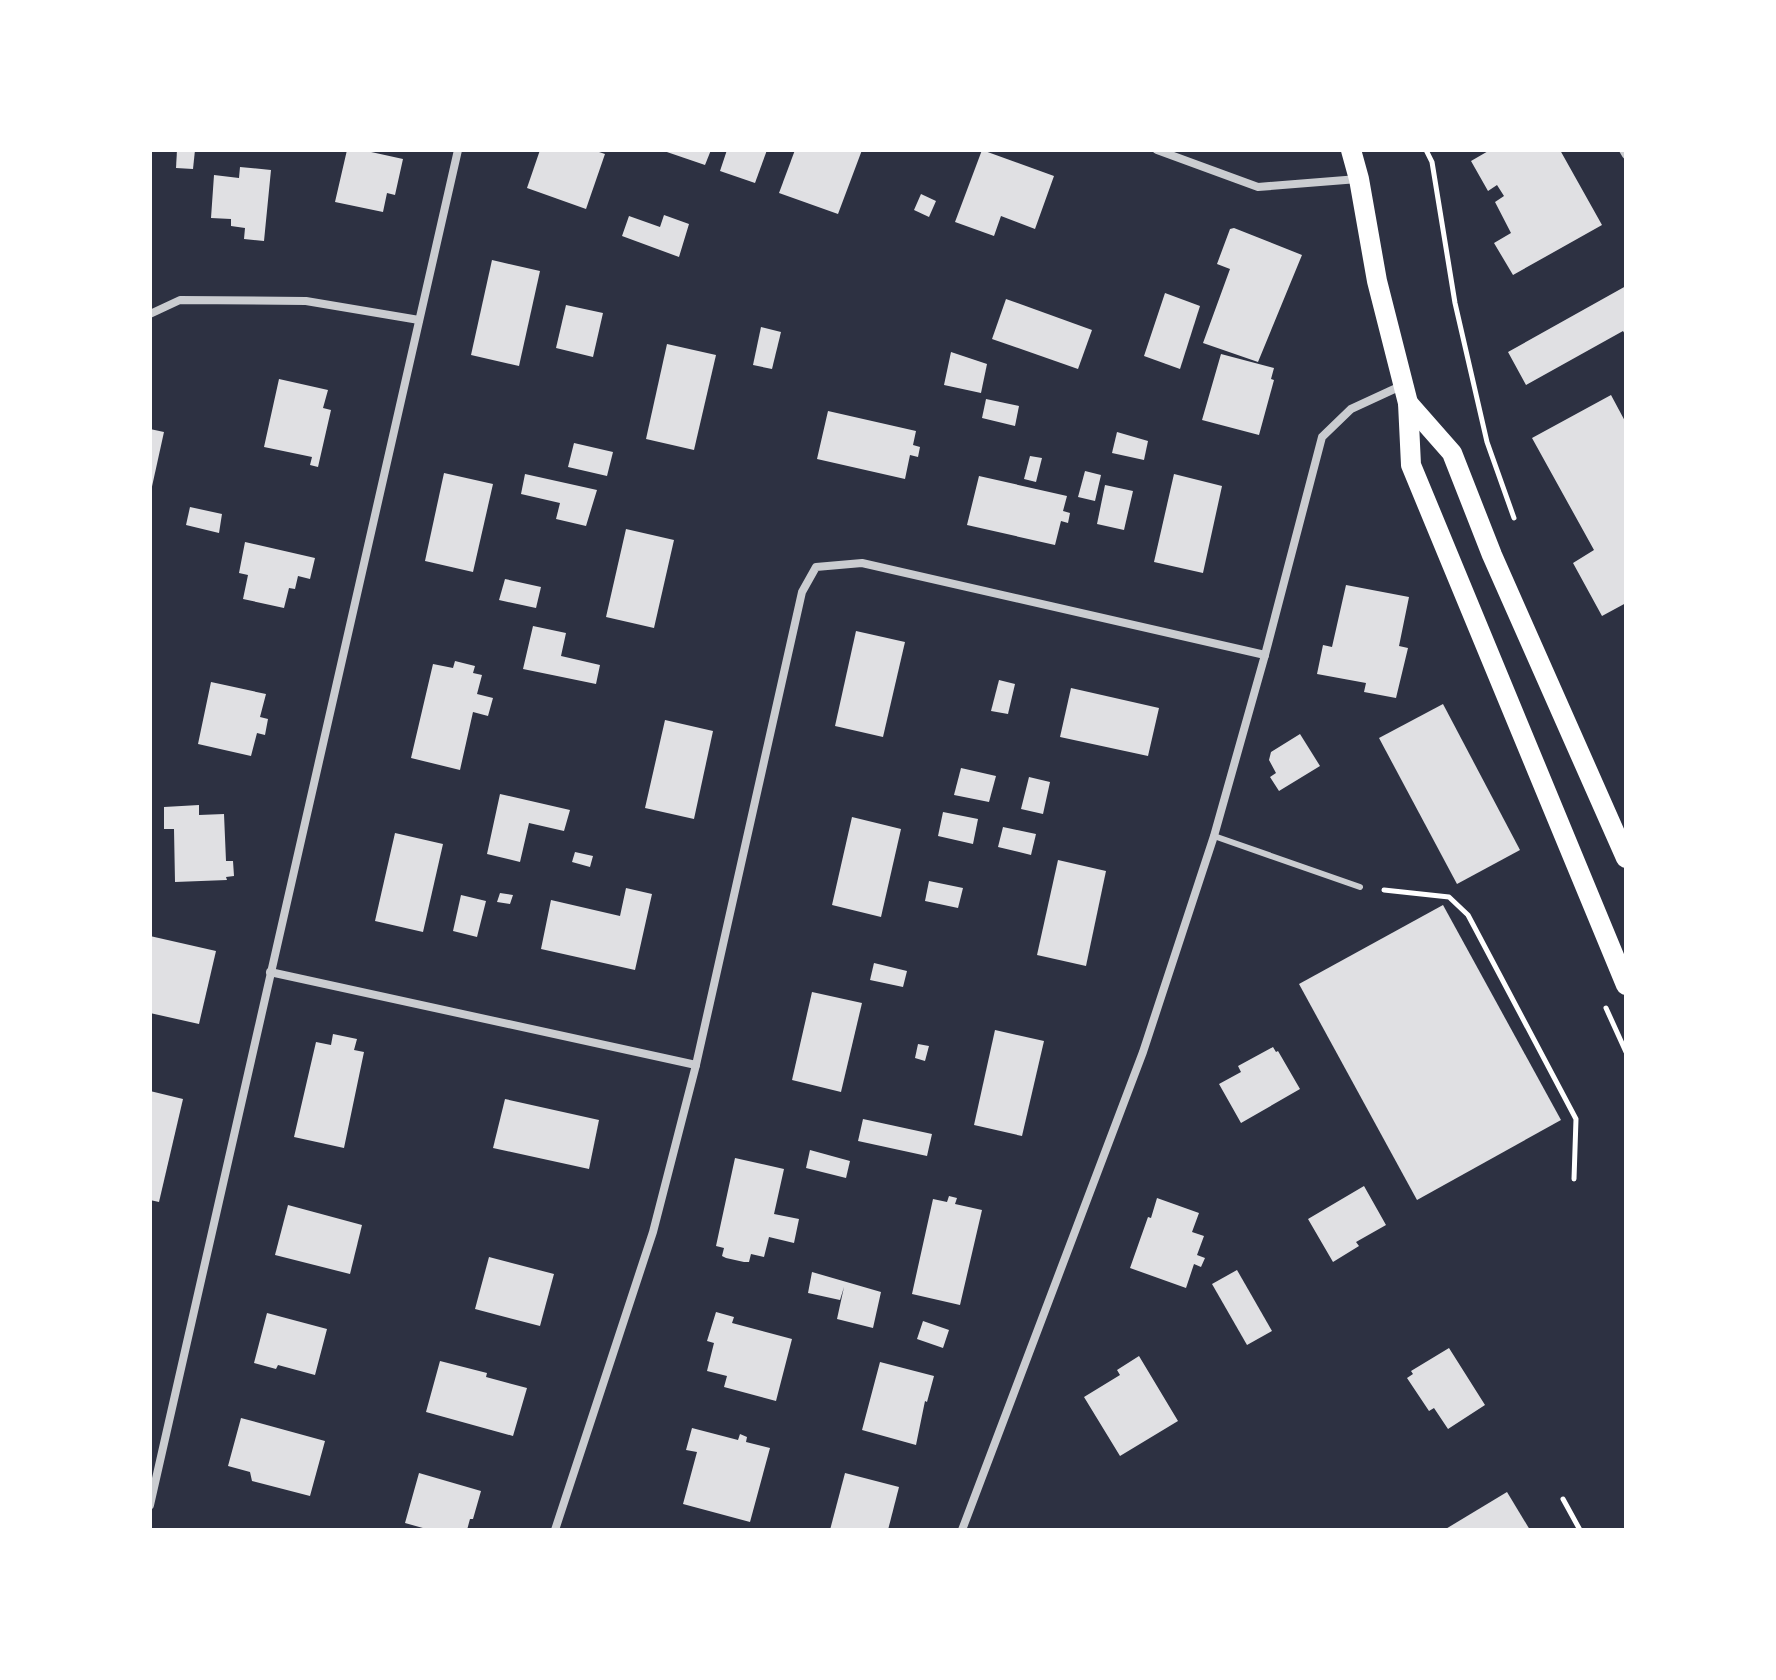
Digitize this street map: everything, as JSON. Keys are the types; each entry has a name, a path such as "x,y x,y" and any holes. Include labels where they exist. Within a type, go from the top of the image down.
{"main road":[{"path":"1351,150 1377,281 1406,394 1411,465 1626,985"},
{"path":"1359,179 1367,150"},
{"path":"1406,394 1452,453 1492,555 1626,858"}],"street":[{"path":"150,1505 458,150"},
{"path":"1157,150 1258,187 1359,179"},
{"path":"150,314 180,300 306,301 419,320"},
{"path":"962,1530 1143,1052 1214,836 1322,437 1351,409 1406,394"},
{"path":"555,1530 653,1232 696,1065 802,592 816,567 862,563 1265,655"},
{"path":"270,972 696,1065"}],"lane":[{"path":"1214,836 1360,887"}],"path":[{"path":"1426,150 1432,162 1455,303 1487,442 1520,532"},
{"path":"1360,887 1449,897 1468,915 1576,1119 1574,1179"},
{"path":"1563,1499 1580,1530"}],"building":[{"path":"177,150 195,150 193,169 176,168"},
{"path":"347,150 403,159 395,195 387,193 383,212 335,202"},
{"path":"540,150 593,150 605,154 586,209 527,188"},
{"path":"661,150 711,150 705,165"},
{"path":"727,150 767,150 755,183 720,171"},
{"path":"795,150 862,150 838,214 779,193"},
{"path":"982,150 1054,176 1035,229 1001,216 994,236 955,222"},
{"path":"1490,150 1560,150 1602,225 1513,275 1494,243 1511,233 1495,202 1504,196 1497,185 1488,191 1471,161"},
{"path":"240,167 271,170 264,241 244,239 245,228 231,226 231,219 211,218 214,175 239,178"},
{"path":"921,194 936,201 929,217 914,210"},
{"path":"664,215 689,224 679,257 622,236 629,216 660,227"},
{"path":"1230,229 1302,255 1258,362 1203,343 1230,269 1217,264"},
{"path":"492,260 540,271 519,366 471,355"},
{"path":"1626,286 1626,336 1623,331 1526,385 1508,352"},
{"path":"1165,293 1200,306 1180,369 1144,356"},
{"path":"1006,299 1092,330 1078,369 992,339"},
{"path":"566,305 603,313 593,357 556,348"},
{"path":"761,327 781,332 772,369 753,365"},
{"path":"667,344 716,355 694,450 646,439"},
{"path":"951,352 987,364 981,393 944,385"},
{"path":"1221,354 1274,368 1271,379 1274,380 1259,435 1202,420"},
{"path":"279,379 328,390 323,408 331,410 318,467 310,465 312,457 264,447"},
{"path":"1611,395 1626,423 1626,603 1602,616 1573,563 1594,550 1532,438"},
{"path":"986,399 1019,406 1015,426 982,418"},
{"path":"828,411 916,431 913,445 920,447 918,457 910,455 905,479 817,459"},
{"path":"150,429 164,432 151,491 150,491"},
{"path":"1117,432 1148,441 1144,460 1112,453"},
{"path":"574,443 613,452 607,476 568,467"},
{"path":"1030,456 1042,458 1036,482 1024,479"},
{"path":"1085,471 1101,475 1095,501 1078,497"},
{"path":"444,473 493,484 473,572 425,561"},
{"path":"525,474 597,490 586,526 556,519 560,503 521,494"},
{"path":"1174,474 1222,486 1203,573 1154,562"},
{"path":"979,476 1067,496 1063,511 1070,513 1068,523 1061,521 1055,545 967,525"},
{"path":"1105,485 1133,491 1124,530 1097,524"},
{"path":"190,507 222,514 219,533 186,525"},
{"path":"626,529 674,540 654,628 606,617"},
{"path":"245,542 315,558 310,579 298,576 295,589 289,588 284,608 243,599 248,575 239,573"},
{"path":"505,579 541,587 536,608 499,600"},
{"path":"1346,585 1409,597 1399,646 1408,648 1396,698 1364,692 1366,683 1317,674 1323,645 1332,647"},
{"path":"533,626 566,633 561,656 600,665 596,684 523,669"},
{"path":"856,631 905,642 883,737 835,726"},
{"path":"455,661 475,666 473,673 482,675 477,694 493,698 488,716 473,712 460,770 411,758 433,664 453,668"},
{"path":"999,680 1015,684 1008,714 991,711"},
{"path":"211,682 266,694 260,717 268,719 265,735 257,733 251,756 198,744"},
{"path":"1071,688 1159,708 1148,756 1060,737"},
{"path":"1443,704 1520,850 1457,884 1379,738"},
{"path":"665,720 713,731 694,819 645,808"},
{"path":"1300,734 1320,766 1279,791 1270,777 1276,773 1269,760 1271,752"},
{"path":"961,768 996,776 989,802 954,795"},
{"path":"1029,777 1050,782 1043,814 1021,809"},
{"path":"500,794 570,810 564,831 529,823 520,862 487,854"},
{"path":"199,805 199,815 224,814 226,861 233,861 234,876 226,877 227,880 175,882 174,829 164,829 164,807"},
{"path":"943,812 978,819 973,844 938,836"},
{"path":"852,817 901,829 881,917 832,905"},
{"path":"1003,827 1036,834 1031,855 998,847"},
{"path":"395,833 443,844 423,932 375,921"},
{"path":"575,852 593,856 590,867 572,862"},
{"path":"1058,860 1106,871 1086,966 1037,955"},
{"path":"929,881 963,888 958,908 925,901"},
{"path":"626,888 652,894 635,970 541,949 551,900 620,916"},
{"path":"500,893 513,895 510,904 497,902"},
{"path":"461,895 486,901 477,937 453,931"},
{"path":"1443,905 1561,1120 1417,1200 1299,984"},
{"path":"150,936 216,951 199,1024 150,1013"},
{"path":"874,963 907,971 903,987 870,980"},
{"path":"812,992 862,1003 841,1092 792,1080"},
{"path":"995,1030 1044,1041 1022,1136 974,1125"},
{"path":"333,1034 357,1039 354,1050 364,1052 344,1148 294,1137 316,1042 331,1045"},
{"path":"918,1044 929,1046 925,1061 915,1058"},
{"path":"1273,1047 1300,1089 1241,1123 1219,1084 1241,1072 1238,1066"},
{"path":"150,1091 183,1099 159,1202 150,1200"},
{"path":"505,1099 599,1120 589,1169 493,1148"},
{"path":"863,1119 932,1134 927,1156 858,1141"},
{"path":"810,1150 850,1161 846,1178 806,1168"},
{"path":"735,1158 784,1169 774,1214 799,1219 794,1243 769,1237 764,1257 751,1254 749,1262 726,1258 722,1256 724,1248 716,1246"},
{"path":"1364,1186 1386,1225 1356,1242 1359,1246 1333,1262 1308,1219"},
{"path":"949,1196 957,1198 955,1204 982,1210 960,1305 912,1294 933,1199 947,1202"},
{"path":"1157,1198 1199,1213 1192,1232 1204,1236 1197,1255 1205,1258 1201,1267 1194,1264 1186,1288 1130,1268"},
{"path":"288,1205 362,1225 350,1274 275,1255"},
{"path":"489,1257 554,1274 540,1326 475,1309"},
{"path":"1237,1270 1272,1331 1247,1345 1212,1284"},
{"path":"812,1272 881,1292 873,1328 837,1319 844,1287 840,1300 808,1293"},
{"path":"716,1312 734,1317 732,1323 792,1339 776,1401 724,1387 727,1376 707,1371 714,1343 707,1341"},
{"path":"267,1313 327,1329 315,1375 278,1365 276,1369 254,1363"},
{"path":"923,1321 949,1330 943,1348 917,1339"},
{"path":"1449,1348 1485,1405 1448,1429 1434,1408 1429,1411 1407,1378 1413,1374 1411,1371"},
{"path":"1139,1356 1178,1421 1120,1456 1084,1397 1120,1375 1117,1370"},
{"path":"440,1361 487,1373 486,1377 527,1388 513,1436 426,1412"},
{"path":"880,1362 934,1376 916,1445 862,1430"},
{"path":"241,1418 325,1441 310,1496 252,1481 250,1472 228,1466"},
{"path":"692,1428 738,1440 740,1434 747,1437 746,1442 770,1448 750,1522 683,1504 697,1452 686,1450"},
{"path":"419,1473 481,1491 467,1530 430,1530 405,1523"},
{"path":"845,1473 899,1487 888,1530 830,1530"},
{"path":"1507,1492 1530,1530 1444,1530"}]}
